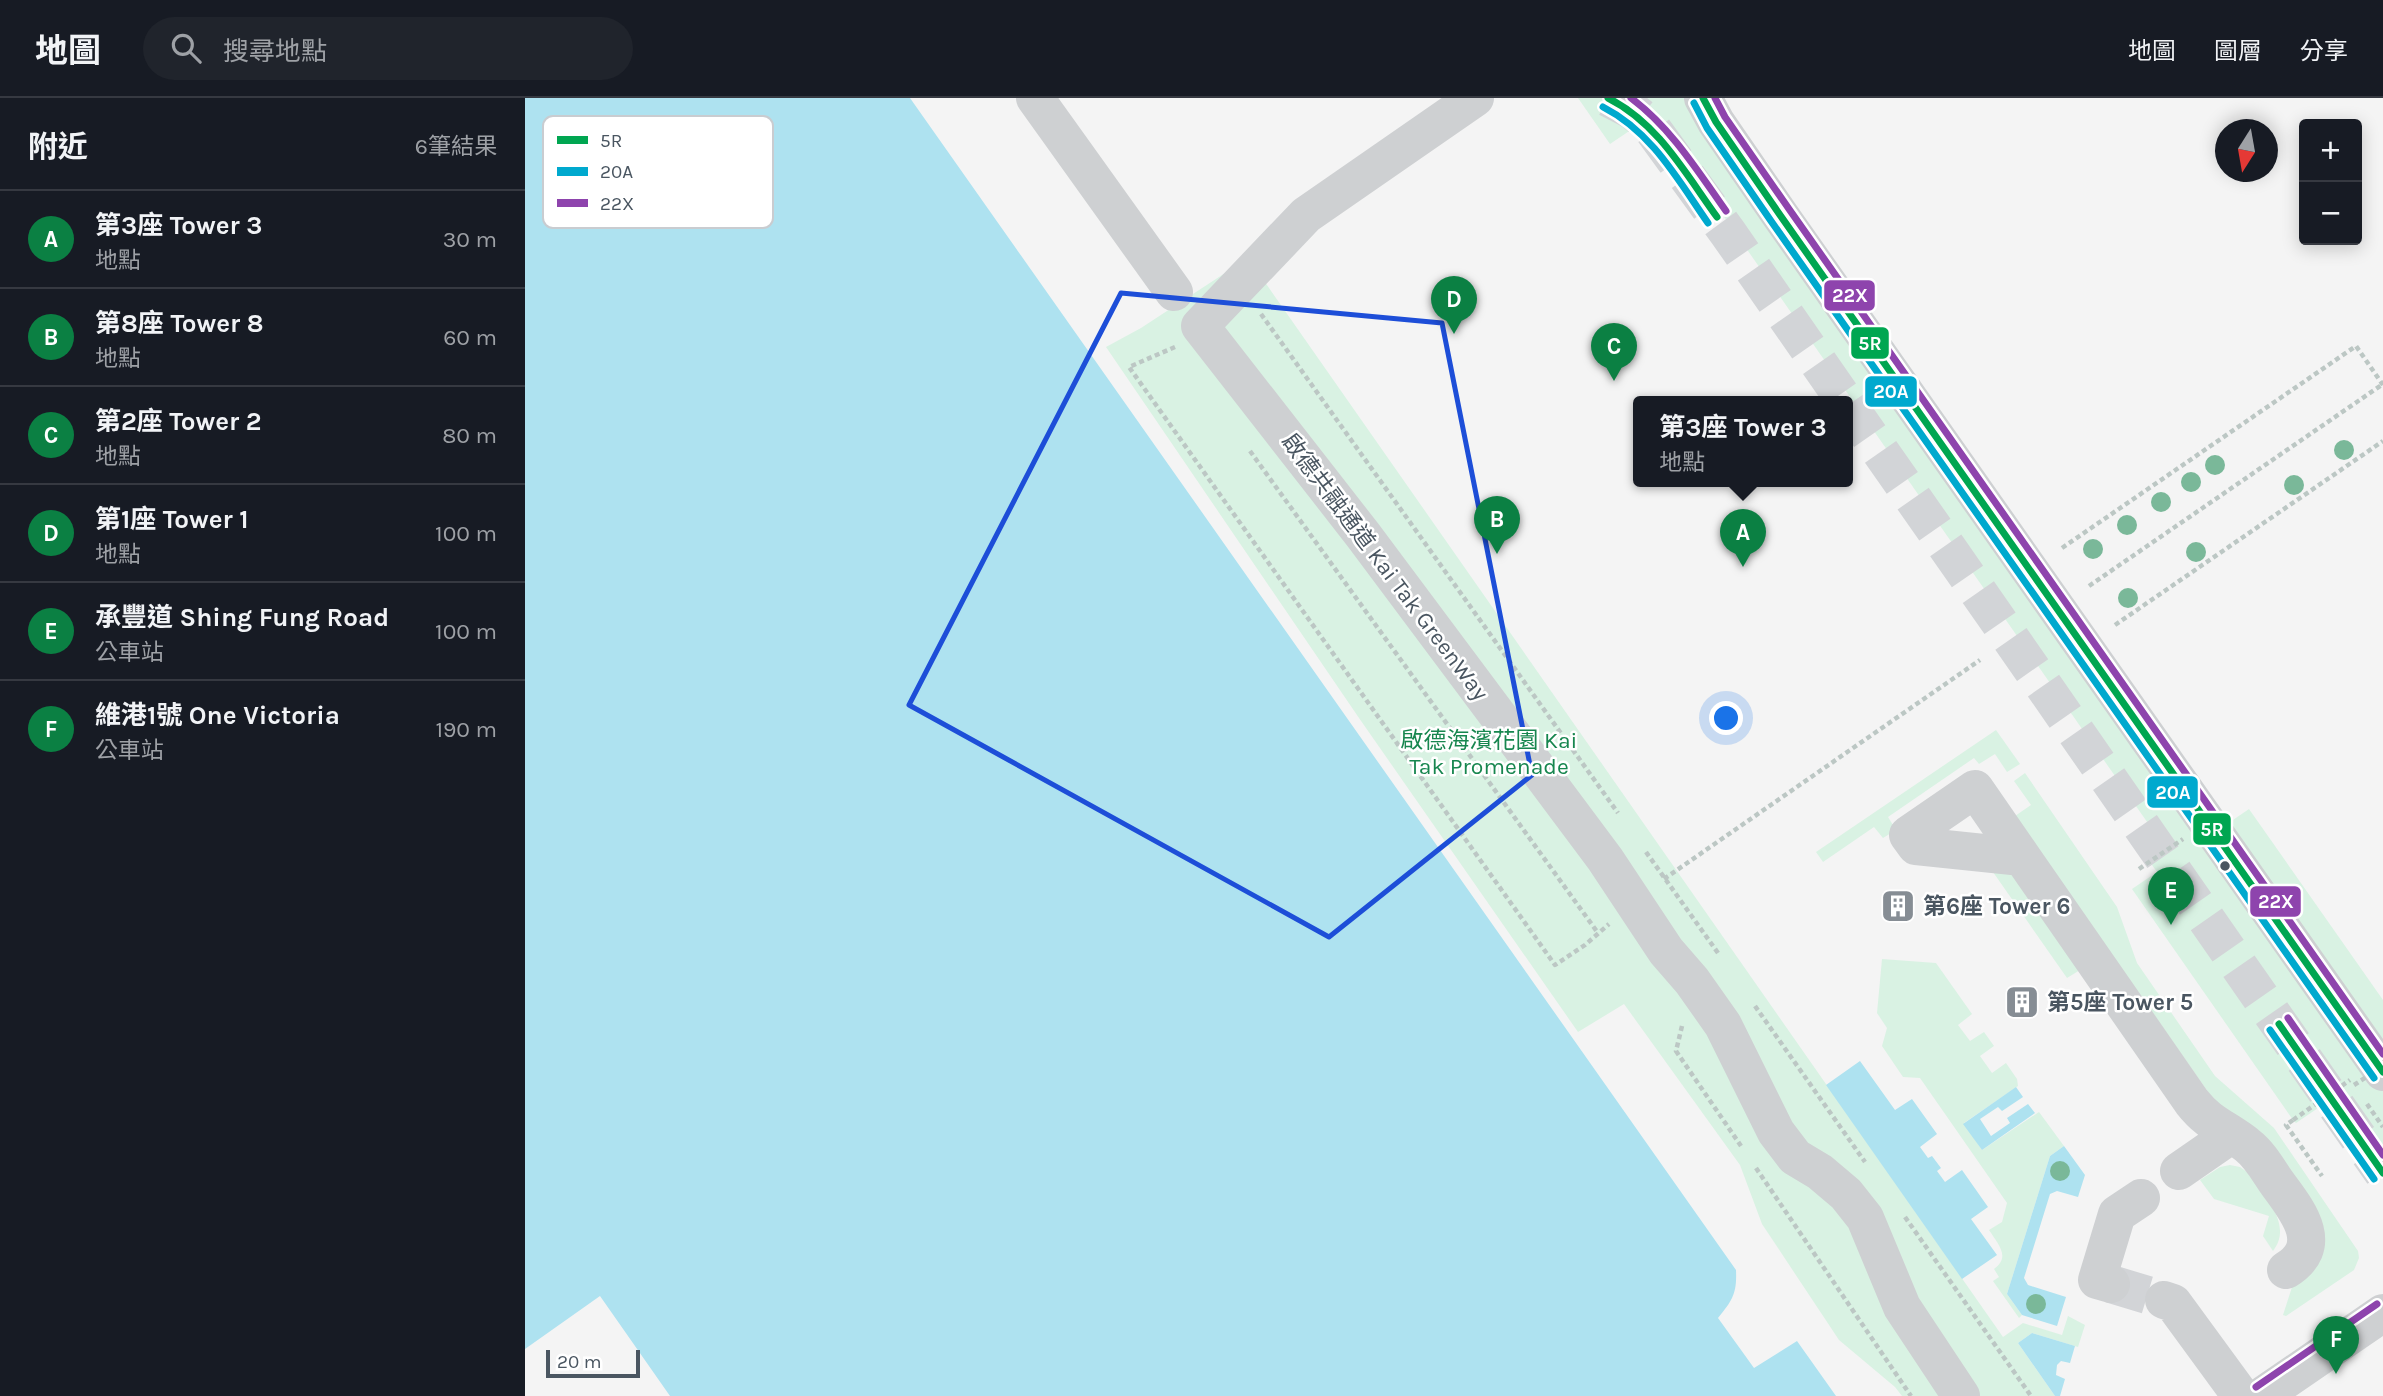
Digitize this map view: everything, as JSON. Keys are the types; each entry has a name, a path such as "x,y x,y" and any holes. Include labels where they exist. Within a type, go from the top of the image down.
{"street":[{"path":"1035,98 1174,292"},
{"path":"1186,344 1306,215 1475,98"},
{"path":"1703,98 1716,122 2362,1079"},
{"name":"啟德共融通道 Kai Tak GreenWay","path":"1186,344 1363,535 1605,859 1666,951 1692,981 1723,1025 1776,1132 1795,1157 1820,1172 1846,1194 1865,1218 1902,1307 1961,1396"},
{"path":"2022,857 2192,1102 2213,1124 2246,1144 2259,1157 2301,1217 2306,1237 2305,1247 2300,1257 2286,1269"},
{"path":"2179,1171 2231,1135"},
{"path":"2111,1284 2097,1280 2117,1214 2141,1198"},
{"path":"2164,1300 2173,1303 2241,1396"},
{"path":"2262,1396 2383,1313"}],"path":[{"path":"1186,344 1129,367 1555,965 1585,945 1675,870 1980,660"},
{"path":"2061,548 2356,345 2383,384 2089,586"},
{"path":"2115,625 2383,441"},
{"path":"1248,449 1598,933"},
{"path":"2139,869 2183,839"},
{"path":"1692,981 1676,1051 1747,1154"},
{"path":"2322,1176 2286,1125 2383,1066"},
{"path":"1754,1166 1911,1396"}],"highlighted area":[{"path":"1121,293 1442,323 1532,775 1329,937 909,705"}],"green space":[{"path":"1578,98 1699,98 2230,822 2249,809 2383,1000 2383,1160 2347,1108 2330,1119 2321,1106 2296,1123 2293,1120 2132,889 2157,872 2142,851 2159,839 1853,401 1853,396 1849,396 1653,115 1610,144"},
{"name":"啟德海濱花園 Kai Tak Promenade","path":"1248,258 2003,1337 2023,1323 2062,1335 2068,1316 2085,1325 2078,1347 2032,1333 2018,1343 2055,1396 1902,1396 1839,1340 1762,1224 1740,1165 1624,1004 1578,1032 1359,718 1106,347 1141,328"},
{"path":"1996,730 2020,764 2007,772 1995,754 1979,764 1974,758 1888,817 1896,830 1883,838 1874,827 1823,862 1816,852"},
{"path":"2025,773 2117,907 2137,963 2215,1076 2274,1128 2358,1251 2359,1258 2354,1270 2286,1316 2283,1315 2292,1287 2310,1273 2215,1102 2015,816 2031,805 2014,781"},
{"path":"1986,862 2007,863 2080,970 2067,978"},
{"path":"1882,959 1936,963 1972,1014 1958,1025 1970,1041 1984,1032 1994,1046 1980,1056 1992,1073 2006,1063 2017,1079 2018,1086 1964,1123 1982,1150 2039,1112 2064,1146 2050,1156 2007,1294 2022,1315 2019,1318 1993,1281 1999,1277 1994,1269 2002,1260 2002,1255 1989,1230 2002,1222 2007,1203 1920,1078 1903,1077 1882,1046 1887,1028 1877,1013"},
{"path":"2230,1165 2247,1172 2274,1210 2280,1230 2279,1241 2273,1251 2263,1236 2269,1216 2214,1199 2200,1180 2220,1167"}],"water":[{"path":"525,98 910,98 1736,1270 1733,1296 1718,1318 1754,1368 1797,1341 1836,1396 670,1396 600,1296 525,1349"},
{"path":"1860,1061 1895,1110 1912,1099 1937,1134 1920,1147 1928,1158 1932,1156 1941,1168 1937,1171 1945,1182 1962,1170 1988,1207 1971,1219 1997,1255 1962,1279 1826,1085"},
{"path":"2016,1087 2023,1097 2002,1111 1998,1107 1980,1119 1991,1136 2010,1123 2007,1118 2028,1104 2035,1113 1982,1150 1963,1124"},
{"path":"2064,1146 2085,1175 2078,1197 2057,1191 2050,1194 2024,1278 2028,1285 2066,1297 2057,1326 2022,1315 2007,1294 2050,1156"},
{"path":"2032,1333 2075,1346 2070,1363 2061,1361 2057,1365 2056,1375 2065,1379 2060,1396 2055,1396 2018,1343"}],"tunnel":[{"path":"1608,98 1633,111 1648,123 1842,396"},
{"path":"1853,412 2383,1173"},
{"path":"2111,1284 2164,1300"}],"transit line":[{"name":"5R","path":"1608,98 1626,108 1656,135 1717,217"},
{"name":"22X","path":"1631,98 1671,136 1726,211"},
{"name":"5R","path":"1703,98 1716,122 1780,215 2383,1072"},
{"name":"22X","path":"1715,98 1725,117 1789,209 2383,1054"},
{"name":"20A","path":"1694,103 1707,128 1771,221 2374,1078"},
{"name":"20A","path":"1603,107 1620,117 1650,143 1708,223"},
{"name":"22X","path":"2288,1018 2383,1155"},
{"name":"5R","path":"2279,1024 2383,1173"},
{"name":"20A","path":"2270,1030 2374,1179"},
{"name":"22X","path":"2256,1387 2377,1304"}],"place":[{"name":"第1座 Tower 1","path":"1454,334"},
{"name":"第2座 Tower 2","path":"1614,381"},
{"name":"第8座 Tower 8","path":"1497,554"},
{"name":"第3座 Tower 3","path":"1743,567"},
{"name":"第6座 Tower 6","path":"1898,906"},
{"name":"承豐道 Shing Fung Road","path":"2171,925"},
{"name":"第5座 Tower 5","path":"2022,1002"},
{"name":"維港1號 One Victoria","path":"2336,1374"}]}
